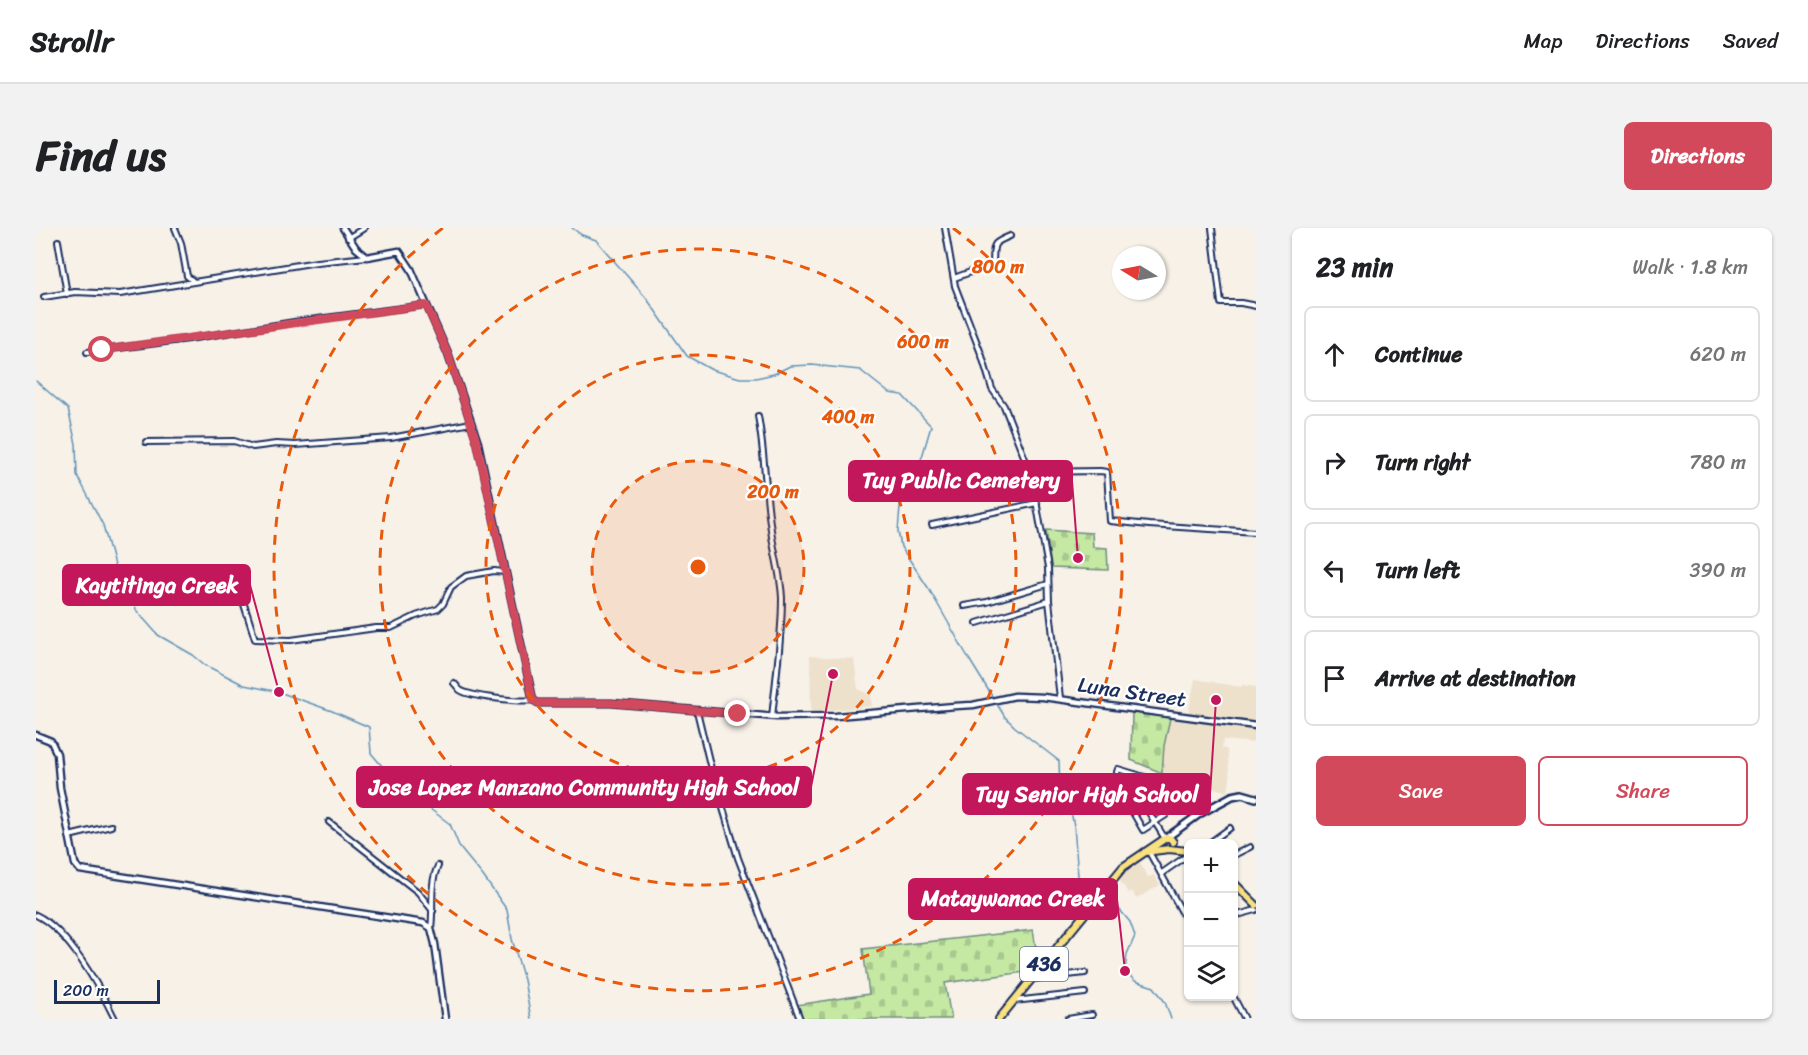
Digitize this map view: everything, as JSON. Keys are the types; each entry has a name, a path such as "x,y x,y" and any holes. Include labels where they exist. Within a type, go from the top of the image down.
{"main road":[{"name":"436","path":"999,1019 1124,867 1168,842 1178,832 1204,815 1207,810 1229,797 1242,794 1256,798"},
{"name":"436","path":"1147,852 1168,842"},
{"path":"1168,842 1184,850"},
{"path":"1238,888 1256,908"}],"street":[{"path":"175,228 182,243 187,276 193,282"},
{"path":"343,228 356,248 367,257"},
{"path":"348,238 364,228"},
{"path":"945,228 955,286 992,389 1004,406 1030,472 1048,568 1059,698"},
{"path":"1212,228 1221,303 1256,306"},
{"path":"954,278 993,264 995,242 1010,236"},
{"path":"58,240 67,294"},
{"path":"44,297 75,292 120,294 399,251 411,269 448,354 477,443 533,700 524,701 469,694 454,683"},
{"path":"87,352 426,305"},
{"path":"758,416 767,479 770,530 782,597 772,717"},
{"path":"146,442 234,441 253,447 276,444 295,445 391,438 471,423"},
{"path":"1030,472 1107,472 1110,521 1256,532"},
{"path":"933,525 1037,502"},
{"path":"196,598 219,594 241,595 255,639 291,640 391,628 438,609 451,587 466,576 494,571 505,572"},
{"path":"964,606 987,603 1048,584"},
{"path":"977,623 1049,601"},
{"name":"Luna Street","path":"533,700 538,703 611,703 772,717 836,716 983,703 1026,696 1059,698 1256,726"},
{"path":"697,711 710,765 738,858 800,1019"},
{"path":"36,735 51,741 57,754 69,836 75,864 80,870 423,922 431,928"},
{"path":"1118,769 1134,774 1161,782 1161,804 1166,811 1166,815 1143,830 1120,790 1117,772 1118,769"},
{"path":"1134,774 1133,780 1139,794 1168,842"},
{"path":"329,822 418,892 433,911"},
{"path":"69,836 111,826"},
{"path":"1214,839 1230,828"},
{"path":"1238,853 1250,847"},
{"path":"1147,852 1184,911"},
{"path":"1162,873 1184,855"},
{"path":"438,866 433,881 431,928 445,1019"},
{"path":"1238,914 1256,908"},
{"path":"36,915 44,918 62,935 97,983 115,1019"},
{"path":"1031,979 1085,973"},
{"path":"1012,1002 1085,993"},
{"path":"1236,1001 1245,1019"},
{"path":"1068,1019 1092,1015"}],"shaded area":[{"path":"810,656 854,659 858,689 871,695 872,706 811,712"},
{"path":"1195,679 1241,687 1242,685 1256,687 1256,722 1188,714"},
{"path":"1170,718 1256,729 1256,743 1223,740 1222,748 1227,750 1230,779 1228,792 1162,773 1164,746"},
{"path":"1139,861 1148,877 1154,875 1160,885 1136,899 1132,891 1128,893 1119,879"}],"green space":[{"path":"1046,530 1092,533 1093,547 1107,548 1108,570 1051,568"},
{"path":"1132,712 1170,718 1164,746 1162,773 1131,760"},
{"path":"1033,930 1038,961 1032,971 945,983 951,1019 801,1019 796,1005 869,994 863,949"}],"waterway":[{"path":"572,228 596,240 647,299 687,356 712,370 740,378 756,378 774,374 790,366 812,365 860,370 889,393 902,395 931,426 915,473 901,494 898,531 901,547 929,589 1005,717 1059,761 1060,789 1068,798 1074,826 1078,876 1096,896"},
{"path":"36,381 68,409 76,444 77,475 103,525 116,573 133,592 136,610 158,635 193,655 205,665 244,685 279,692 369,727 371,753 382,766 415,778 414,797 450,824 460,848 507,910 531,1019"},
{"path":"1100,898 1119,909 1130,922 1135,936 1127,954 1125,971 1135,981 1154,987 1165,1002 1171,1019"}],"place":[{"name":"Tuy Public Cemetery","path":"1078,558"},
{"name":"Jose Lopez Manzano Community High School","path":"833,674"},
{"name":"Kaytitinga Creek","path":"279,692"},
{"name":"Tuy Senior High School","path":"1216,700"},
{"name":"Mataywanac Creek","path":"1125,971"}],"route":[{"path":"102,350 426,305 448,354 477,443 533,700 538,703 611,703 738,714"}]}
